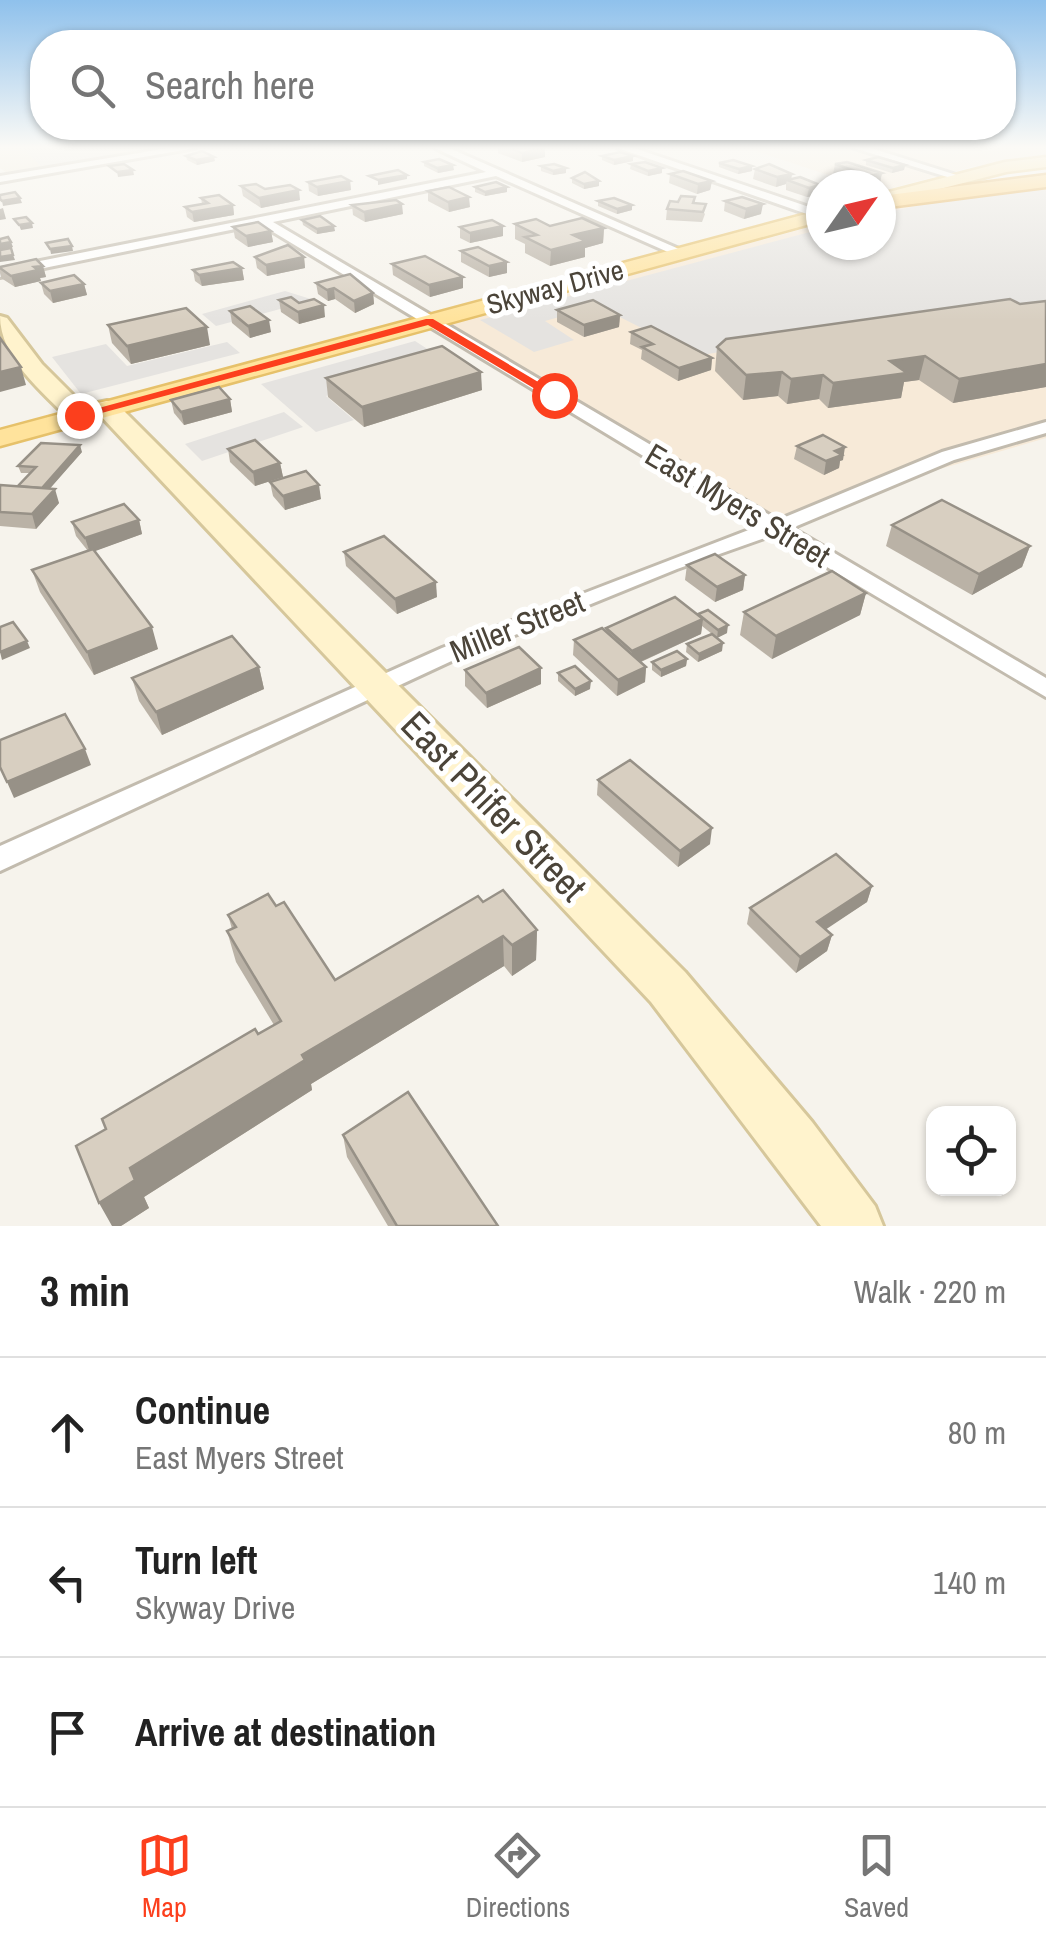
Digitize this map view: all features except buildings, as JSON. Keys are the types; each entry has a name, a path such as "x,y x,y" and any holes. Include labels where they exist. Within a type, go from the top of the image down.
{"main road":[{"name":"Skyway Drive","path":"0,438 806,219"}],"street":[{"path":"0,273 336,205"},
{"path":"571,205 682,253"},
{"name":"East Myers Street","path":"262,220 1046,689"},
{"name":"East Phifer Street","path":"0,322 34,368 93,411 377,686 668,986 793,1140 855,1226"},
{"name":"Miller Street","path":"0,858 450,653 830,508 948,456 1046,427"}],"shaded area":[{"path":"896,205 1046,205 1046,438 772,518 450,324 806,228 806,260 896,260"},
{"path":"919,205 1046,205 1046,303 863,326 697,356 598,306 545,321 574,340 534,352 480,320 806,233 806,260 896,260 896,211"},
{"path":"285,291 314,300 216,326 202,314"},
{"path":"415,341 446,361 326,396 354,420 316,432 261,384"},
{"path":"227,342 240,353 81,394 52,357 106,344 127,366"},
{"path":"284,412 303,427 202,461 185,444"}],"route":[{"path":"79,415 430,321 554,395"}]}
